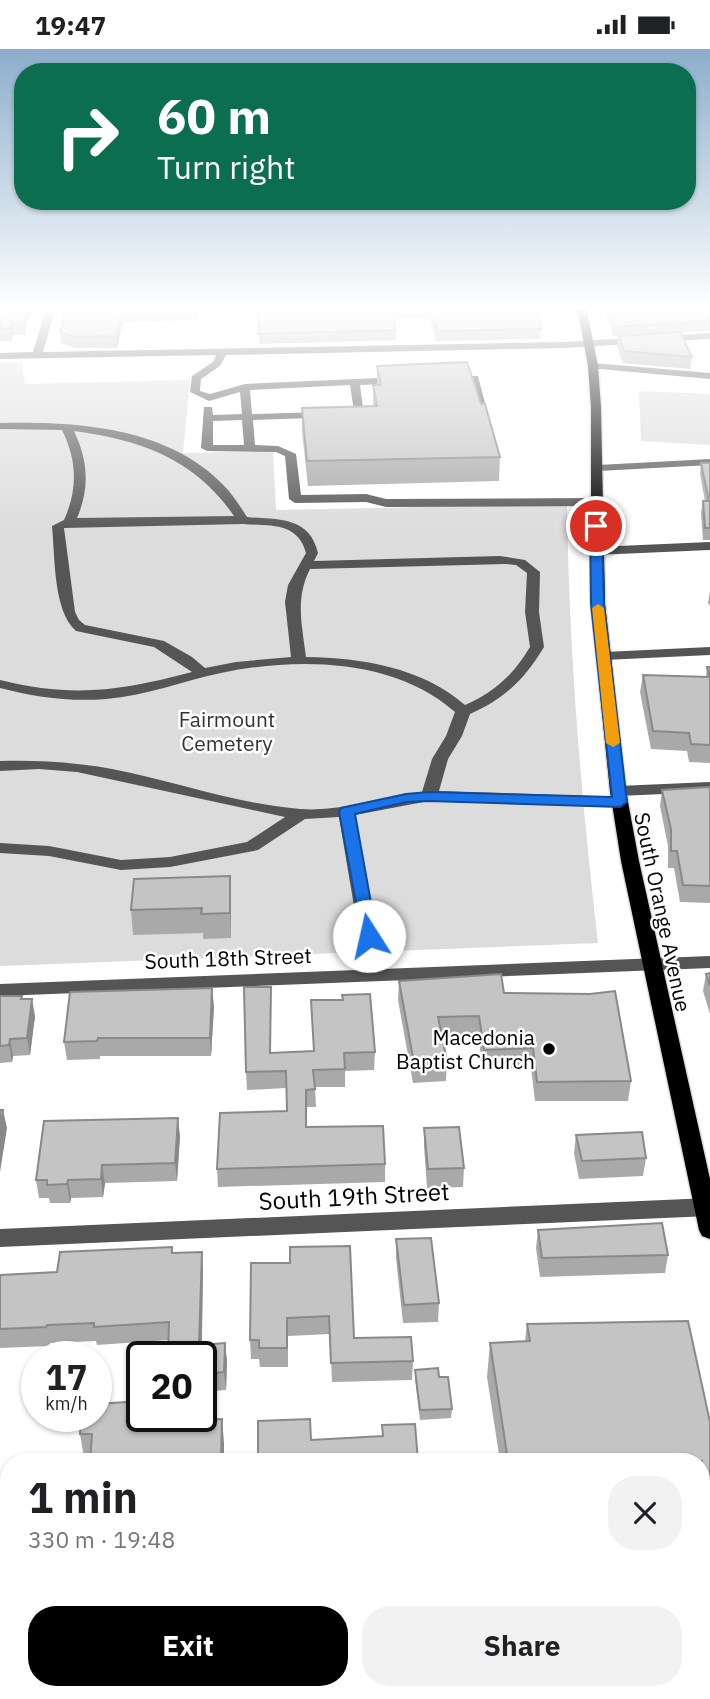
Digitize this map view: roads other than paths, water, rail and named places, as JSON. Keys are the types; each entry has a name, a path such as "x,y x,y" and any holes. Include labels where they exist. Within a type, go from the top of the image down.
{"main road":[{"name":"South Orange Avenue","path":"594,383 598,468 595,551 597,604 619,797 652,965 710,1230"}],"street":[{"path":"196,383 195,392 209,398 245,387 318,383"},
{"path":"208,418 360,414 354,383"},
{"path":"475,383 482,405"},
{"path":"245,387 250,448"},
{"path":"209,398 207,448 278,449 289,454 295,499 366,498 386,503 597,502"},
{"path":"0,426 66,426 107,432 168,453 201,471 226,493 243,520"},
{"path":"66,426 79,449 81,470 79,494 69,522"},
{"path":"598,468 710,462"},
{"path":"202,673 181,654 164,644 80,628 74,622 68,612 58,526 69,522 243,520 284,524 302,531 309,541 312,553 295,585 292,603 299,662"},
{"path":"595,551 710,546"},
{"path":"307,565 516,560 526,564 534,572 532,612 537,647 513,682 489,701 463,711 454,736 440,759 429,796"},
{"path":"604,656 710,651"},
{"path":"0,684 43,693 107,695 248,664 299,662 356,666 400,674 452,698 463,711"},
{"path":"0,766 41,765 110,771 257,808 301,814 346,812 406,798 429,796 619,797 710,787"},
{"path":"346,812 369,936"},
{"path":"0,848 50,851 121,865 170,862 252,846 301,814"},
{"name":"South 18th Street","path":"0,990 710,962"},
{"name":"South 19th Street","path":"0,1238 707,1207"}],"place":[{"name":"Macedonia Baptist Church","path":"549,1049"}],"park label":[{"name":"Fairmount Cemetery","path":"227,731"}]}
